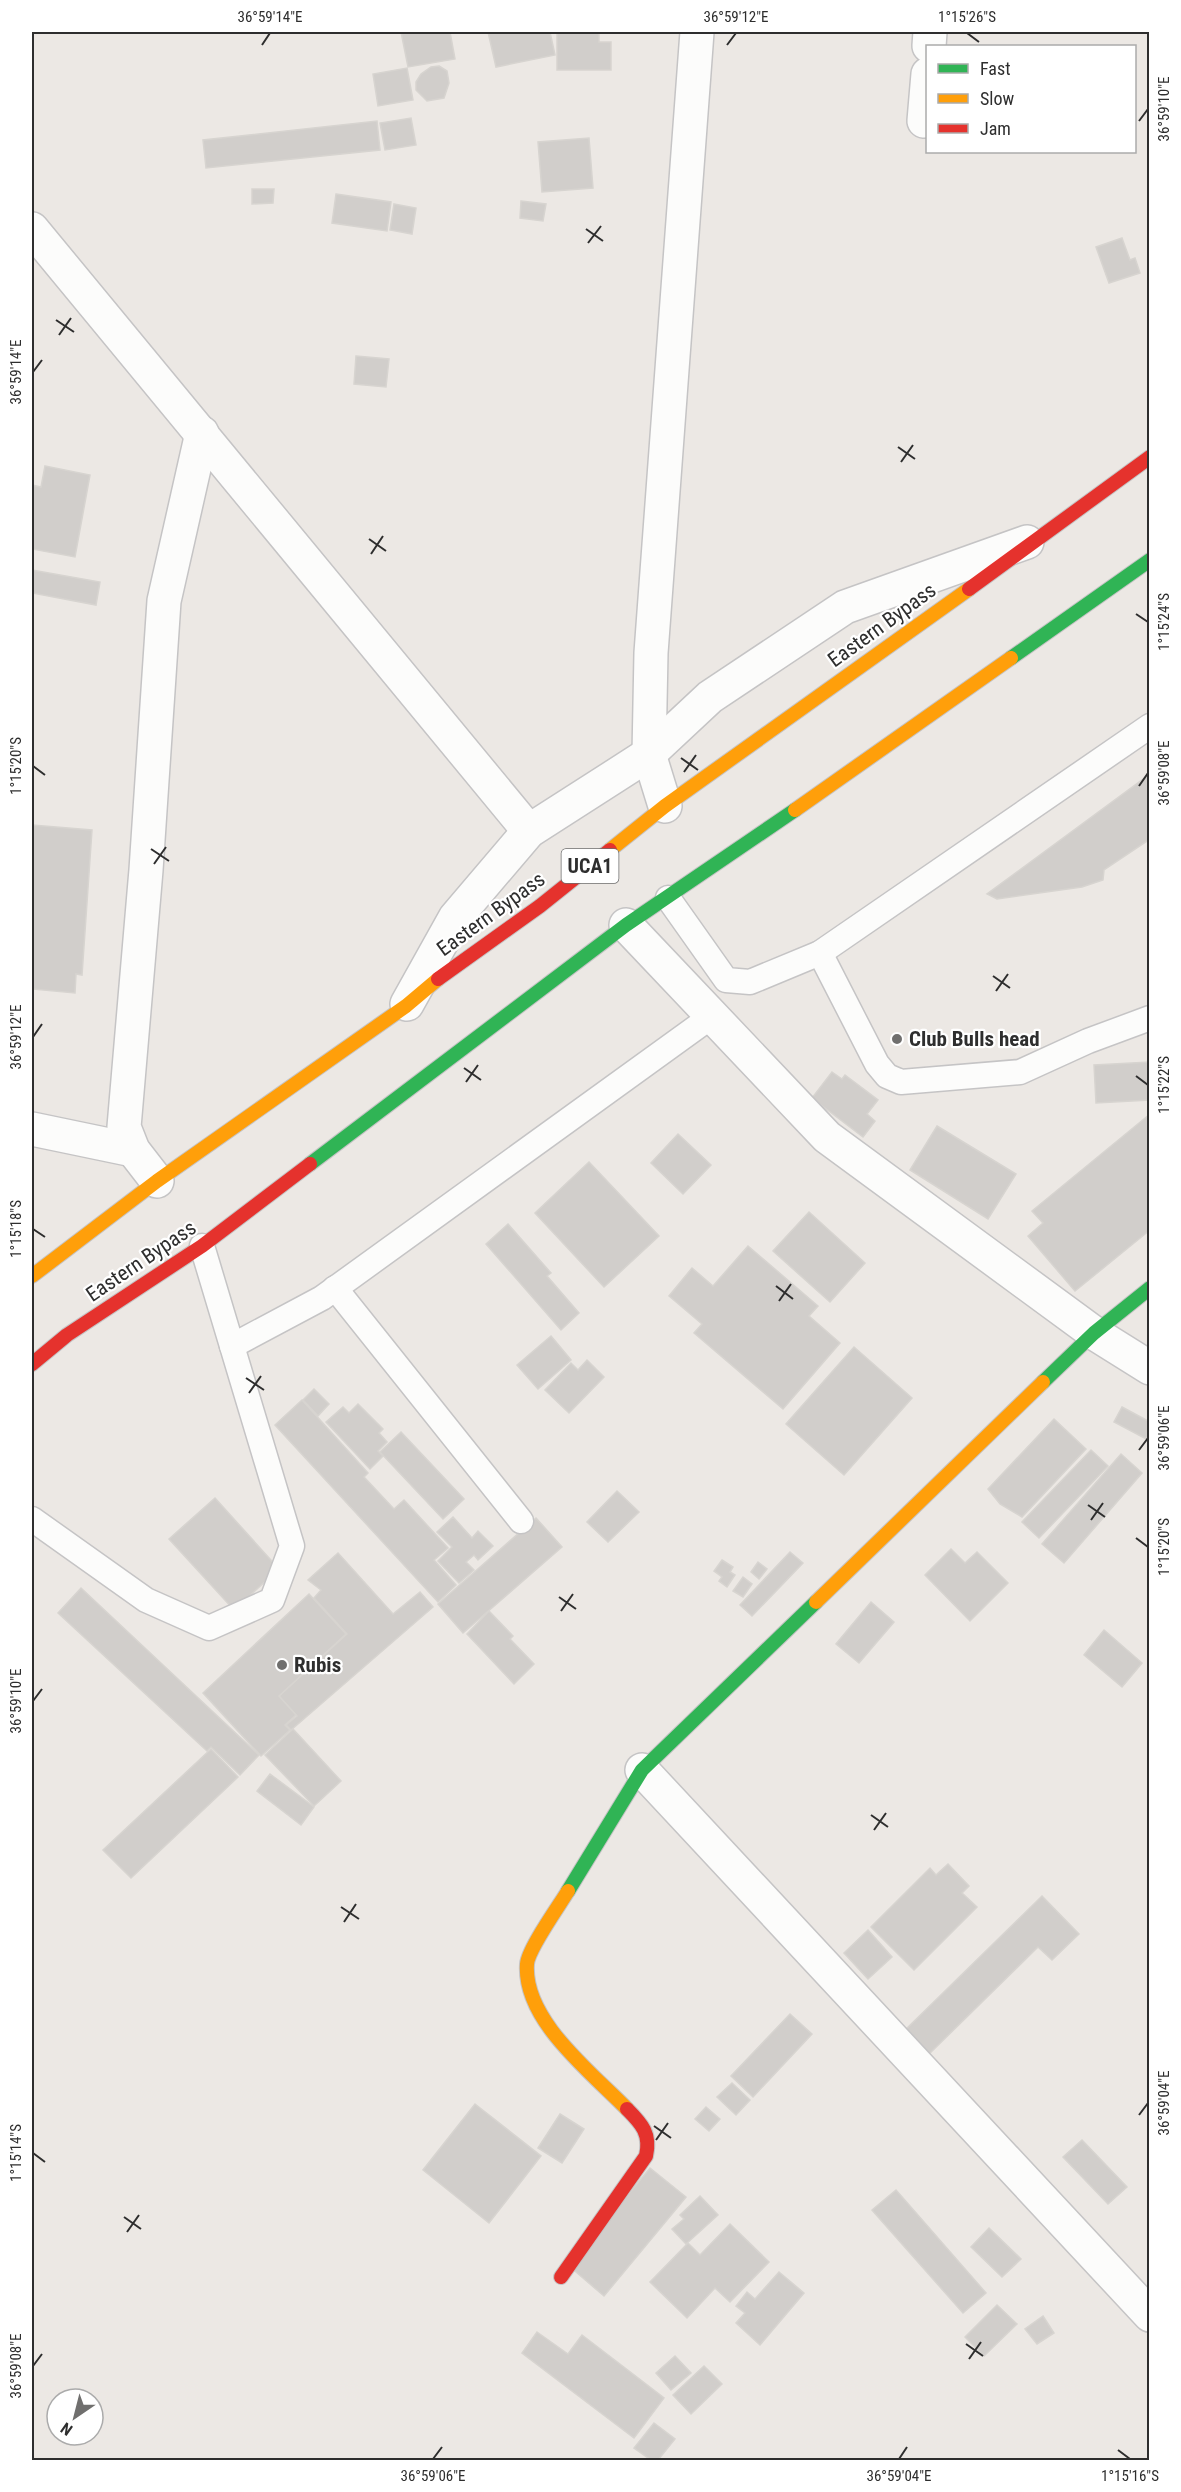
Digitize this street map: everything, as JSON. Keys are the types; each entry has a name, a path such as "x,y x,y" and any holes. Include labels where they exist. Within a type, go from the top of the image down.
{"main road":[{"name":"Eastern Bypass","path":"32,1276 157,1181 406,1006 449,969 540,906 665,806 1043,536 1149,457"},
{"name":"Eastern Bypass","path":"32,1364 68,1335 202,1246 626,925 668,898 1149,560"},
{"path":"561,2277 646,2156 649,2142 640,2122 550,2030 530,1991 527,1962 540,1937 642,1770 1095,1333 1149,1288"}],"street":[{"path":"665,806 649,754 651,652 697,32"},
{"path":"924,121 926,90"},
{"path":"32,229 529,831"},
{"path":"157,1181 133,1150 124,1127 146,870 164,601 202,433"},
{"path":"406,1006 455,918 529,831 649,754 710,697 845,607 1043,536"},
{"path":"626,925 827,1137 1095,1333 1149,1368"},
{"path":"32,1129 133,1150"},
{"path":"642,1770 1149,2315"}],"lane":[{"path":"668,898 726,980 750,982 820,953 1149,726"},
{"path":"820,953 877,1064 887,1076 901,1082 1020,1072 1088,1041 1149,1018"},
{"path":"232,1346 335,1288 712,1016"},
{"path":"32,1519 146,1600 209,1628 272,1600 292,1546 202,1246"},
{"path":"335,1288 521,1521"}],"building":[{"path":"401,32 450,32 455,59 408,67"},
{"path":"488,32 550,32 555,55 496,67"},
{"path":"557,32 599,32 599,42 611,42 611,70 557,70"},
{"path":"439,66 447,71 449,83 444,98 427,101 416,90 416,82 421,74 431,67"},
{"path":"407,68 413,100 378,106 373,74"},
{"path":"411,118 416,145 385,150 380,123"},
{"path":"377,121 380,150 206,168 203,140"},
{"path":"589,138 593,188 542,192 538,142"},
{"path":"252,189 274,189 273,203 252,204"},
{"path":"336,194 391,202 387,231 332,223"},
{"path":"521,201 546,204 543,221 520,218"},
{"path":"394,204 416,208 412,234 390,230"},
{"path":"1122,238 1130,260 1135,258 1140,273 1109,283 1096,247"},
{"path":"356,356 389,359 386,387 354,384"},
{"path":"45,466 90,475 75,557 32,549 32,485 41,487"},
{"path":"32,570 100,582 96,605 32,593"},
{"path":"1150,774 1150,839 1104,870 1103,880 1082,887 997,899 987,894"},
{"path":"32,825 92,830 82,975 76,974 75,993 33,989 32,994"},
{"path":"1150,1062 1150,1100 1096,1103 1094,1065"},
{"path":"832,1072 842,1079 845,1075 878,1100 867,1114 875,1121 863,1137 812,1098"},
{"path":"1150,1114 1150,1230 1075,1291 1028,1236 1043,1223 1032,1211"},
{"path":"937,1126 1016,1174 988,1219 910,1170"},
{"path":"678,1134 711,1165 683,1194 651,1163"},
{"path":"589,1162 659,1236 604,1287 535,1213"},
{"path":"809,1212 865,1263 830,1302 773,1251"},
{"path":"508,1224 551,1273 547,1276 579,1313 561,1330 486,1244"},
{"path":"748,1246 818,1306 809,1316 840,1343 783,1409 694,1333 702,1324 669,1296 692,1268 713,1286"},
{"path":"551,1336 571,1360 538,1389 517,1365"},
{"path":"854,1347 912,1398 844,1475 786,1424"},
{"path":"587,1360 604,1377 569,1413 545,1390 571,1363 578,1370"},
{"path":"314,1389 329,1404 318,1416 303,1400"},
{"path":"302,1400 368,1473 364,1477 394,1509 404,1500 448,1548 434,1560 456,1585 438,1602 275,1425"},
{"path":"358,1404 383,1429 379,1433 387,1442 378,1451 383,1456 370,1469 326,1422 343,1407 349,1413"},
{"path":"1122,1407 1150,1422 1150,1441 1114,1422"},
{"path":"1054,1419 1086,1449 1022,1517 1000,1504 988,1489"},
{"path":"401,1432 464,1499 443,1519 380,1452"},
{"path":"1091,1450 1108,1466 1039,1538 1022,1522"},
{"path":"1121,1454 1142,1473 1064,1563 1042,1544"},
{"path":"617,1491 639,1512 608,1542 587,1522"},
{"path":"215,1498 279,1569 234,1610 169,1539"},
{"path":"453,1517 472,1538 478,1531 493,1546 478,1560 474,1555 466,1562 474,1570 459,1583 438,1561 452,1547 437,1532"},
{"path":"536,1518 562,1547 463,1633 438,1604"},
{"path":"951,1549 965,1563 977,1552 1008,1583 970,1621 925,1575"},
{"path":"790,1552 803,1563 752,1616 740,1605"},
{"path":"338,1553 393,1614 420,1592 433,1607 291,1730 286,1725 297,1716 279,1696 347,1634 314,1598 321,1590 308,1580"},
{"path":"722,1560 733,1567 730,1572 735,1575 727,1587 719,1581 722,1577 714,1571"},
{"path":"758,1562 767,1569 759,1579 751,1572"},
{"path":"743,1577 752,1584 743,1597 733,1591"},
{"path":"81,1588 259,1755 240,1775 211,1747 207,1751 58,1613"},
{"path":"309,1594 346,1634 279,1696 296,1715 285,1725 290,1730 261,1756 203,1693"},
{"path":"871,1602 894,1622 859,1663 836,1644"},
{"path":"489,1611 513,1636 510,1639 534,1664 514,1684 467,1634"},
{"path":"1104,1630 1142,1663 1122,1687 1084,1655"},
{"path":"293,1729 341,1781 314,1806 265,1755"},
{"path":"211,1749 238,1777 131,1878 103,1850"},
{"path":"270,1774 314,1807 301,1825 257,1791"},
{"path":"948,1864 969,1886 962,1893 977,1907 914,1970 871,1927 930,1868 936,1875"},
{"path":"1042,1896 1079,1934 1052,1960 1038,1947 924,2059 900,2035"},
{"path":"868,1930 892,1957 868,1979 844,1953"},
{"path":"790,2014 812,2034 753,2097 731,2076"},
{"path":"732,2083 750,2100 736,2115 717,2097"},
{"path":"475,2104 541,2156 489,2223 423,2170"},
{"path":"706,2107 720,2119 709,2131 695,2119"},
{"path":"560,2114 584,2129 562,2163 538,2148"},
{"path":"1082,2140 1127,2187 1108,2204 1063,2157"},
{"path":"650,2168 686,2197 604,2296 569,2266"},
{"path":"896,2190 986,2293 963,2313 872,2210"},
{"path":"700,2196 718,2215 686,2244 672,2229 684,2219 680,2215"},
{"path":"730,2224 769,2262 730,2302 715,2288 687,2318 650,2282 688,2243 700,2255"},
{"path":"989,2228 1021,2259 1002,2277 971,2247"},
{"path":"779,2272 804,2293 760,2345 736,2323 745,2313 736,2306 747,2292 755,2299"},
{"path":"997,2305 1017,2324 984,2356 965,2337"},
{"path":"1043,2316 1054,2333 1037,2344 1025,2329"},
{"path":"537,2332 568,2354 582,2335 664,2398 634,2438 522,2353"},
{"path":"675,2356 691,2373 671,2390 656,2373"},
{"path":"704,2366 722,2384 691,2414 673,2395"},
{"path":"654,2423 675,2439 658,2460 651,2460 634,2448"}],"traffic: fast":[{"path":"1011,658 1150,560"},
{"path":"310,1164 626,925 795,810"},
{"path":"1043,1382 1094,1333 1150,1288"},
{"path":"568,1891 642,1770 816,1602"}],"traffic: slow":[{"path":"610,850 665,806 969,589"},
{"path":"795,810 1011,658"},
{"path":"32,1276 157,1181 406,1006 438,979"},
{"path":"816,1602 1043,1382"},
{"path":"568,1891 538,1938 529,1957 527,1964 529,1985 536,2005 547,2025 562,2044 627,2109"}],"traffic: jam":[{"path":"969,589 1150,457"},
{"path":"438,979 540,906 610,850"},
{"path":"32,1364 67,1335 202,1246 310,1164"},
{"path":"561,2277 646,2156 647,2141 644,2130 627,2109"}],"place":[{"name":"Club Bulls head","path":"897,1039"},
{"name":"Rubis","path":"282,1665"}]}
